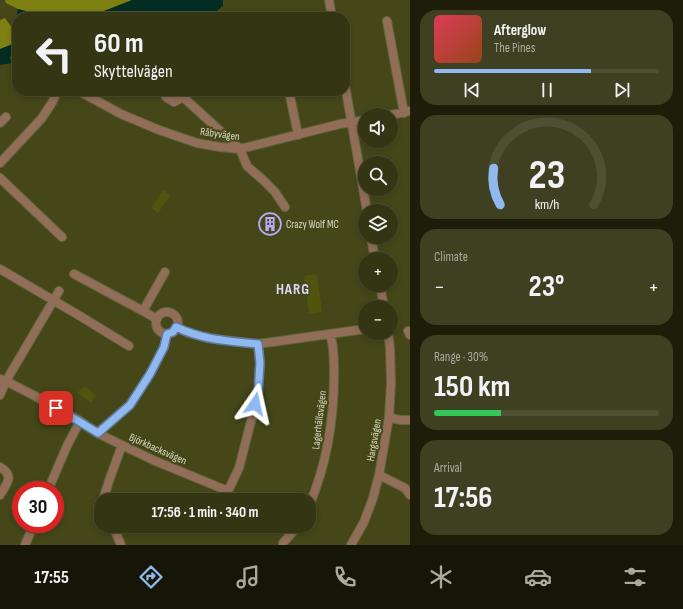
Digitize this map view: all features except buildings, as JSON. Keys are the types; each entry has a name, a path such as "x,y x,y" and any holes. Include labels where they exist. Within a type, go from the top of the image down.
{"street":[{"path":"329,0 331,12"},
{"path":"387,21 407,112"},
{"path":"0,163 42,118 54,96"},
{"name":"Råbyvägen","path":"88,96 121,114 159,130 197,143 240,149 340,124 358,122"},
{"path":"166,96 166,98 174,102 182,96"},
{"path":"186,96 240,149 247,166 275,192 285,207"},
{"path":"290,96 298,135"},
{"path":"347,96 366,204"},
{"path":"0,178 62,237"},
{"path":"0,269 129,346"},
{"path":"143,311 165,272"},
{"path":"74,274 157,319"},
{"path":"0,395 3,380 59,291"},
{"path":"169,313 175,317 177,324 176,327 173,332 167,334 161,333 156,325 157,319 162,314 169,313"},
{"path":"176,327 188,333 207,338 258,344 358,330"},
{"path":"98,433 130,405 150,374 164,347 167,334"},
{"name":"Lagerhällsvägen","path":"314,493 328,445 334,395 333,349 330,334"},
{"name":"Hargsvägen","path":"351,545 364,522 373,498 379,475 389,417 391,383 389,340"},
{"name":"Björkbacksvägen","path":"3,380 33,395 98,433 122,445 153,460 228,491 239,468 258,394 260,363 258,344"},
{"path":"389,417 400,420 410,420"},
{"path":"52,481 67,446 80,422"},
{"path":"105,493 122,445"},
{"path":"0,467 9,475 0,495"},
{"path":"379,475 405,488 410,495"},
{"path":"25,545 30,533"},
{"path":"116,533 121,545"},
{"path":"283,545 292,533"}],"shaded area":[{"path":"5,0 132,0 102,12 29,12 18,9 6,3"},
{"path":"5,18 12,28 12,48 0,53 0,20"},
{"path":"163,190 170,196 158,213 151,208"},
{"path":"317,274 322,312 309,314 304,276"},
{"path":"84,386 96,395 91,403 78,393"}],"water":[{"path":"132,0 223,0 223,6 215,12 102,12"},
{"path":"18,9 29,12 17,12"},
{"path":"7,51 12,63 0,65 0,53"}],"waterway":[{"path":"0,55 12,50"}],"place":[{"name":"Crazy Wolf MC","path":"270,224"}],"district":[{"name":"HARG","path":"293,289"}],"route":[{"path":"56,408 98,433 130,405 150,374 164,347 167,334 173,332 176,327 188,333 207,338 258,344 260,363 258,394 255,404"}]}
